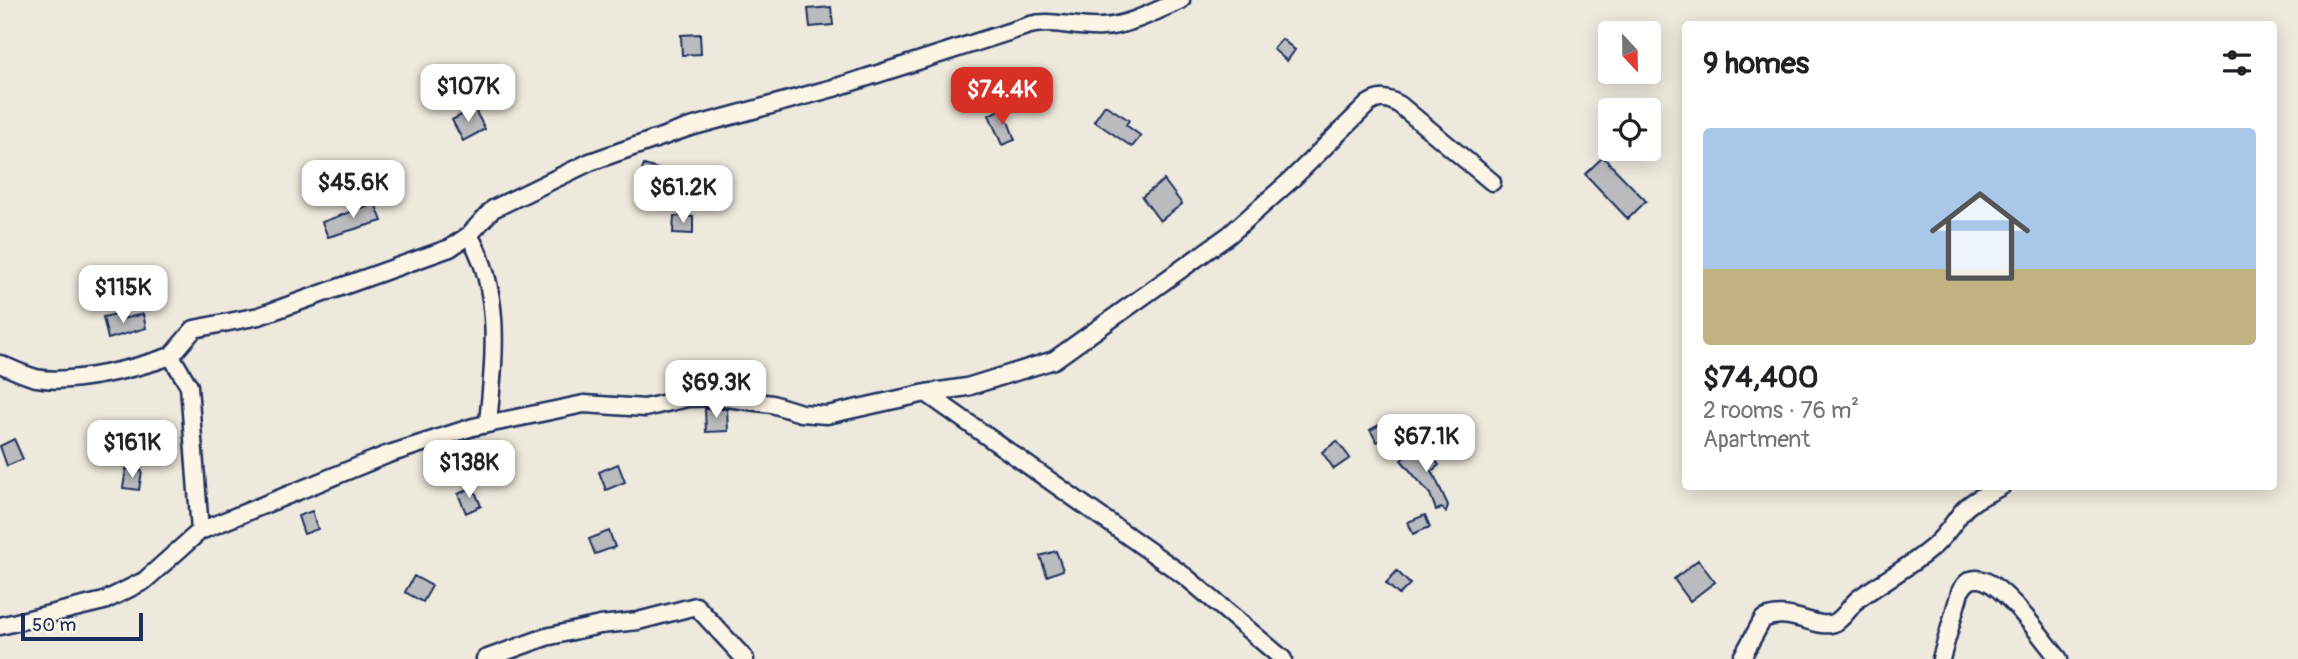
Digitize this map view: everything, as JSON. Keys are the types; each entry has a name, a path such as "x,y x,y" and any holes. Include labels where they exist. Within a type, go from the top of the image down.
{"street":[{"path":"0,364 37,378 77,377 134,369 171,356 194,329 259,316 450,248 469,235 493,209 590,162 687,128 838,87 1030,25 1042,22 1104,27 1141,17 1181,0"},
{"path":"0,626 104,601 144,581 200,531 386,455 488,423 584,404 645,408 687,398 719,397 772,404 801,413 827,415 926,393 967,387 1054,360 1229,235 1291,180 1368,104 1378,98 1391,99 1400,105 1492,182"},
{"path":"469,235 481,260 495,337 488,423"},
{"path":"171,356 189,386 200,531"},
{"path":"926,393 1186,577 1283,659"},
{"path":"1741,659 1756,629 1763,619 1770,616 1786,614 1827,625 1840,620 1855,602 1932,548 1953,527 1962,512 1975,501 1995,490"},
{"path":"1941,659 1960,592 1966,583 1974,578 1985,580 2001,593 2059,659"},
{"path":"485,659 546,637 600,625 638,621 696,606 745,659"}],"building":[{"path":"831,7 833,25 810,27 808,9"},
{"path":"700,34 701,54 682,55 681,35"},
{"path":"1282,39 1295,50 1287,61 1273,49"},
{"path":"1105,105 1129,120 1126,125 1141,136 1132,147 1094,121"},
{"path":"474,108 485,129 463,141 452,120"},
{"path":"1003,108 1015,140 1002,145 989,115"},
{"path":"1599,161 1607,161 1646,201 1628,219 1585,174"},
{"path":"644,165 685,177 681,189 640,176"},
{"path":"1164,180 1182,204 1160,221 1142,197"},
{"path":"375,203 382,221 328,237 322,222"},
{"path":"674,216 693,217 693,234 673,233"},
{"path":"121,313 122,319 143,314 146,328 108,339 103,317"},
{"path":"705,409 727,409 728,431 706,432"},
{"path":"1392,418 1399,430 1377,442 1370,430"},
{"path":"14,439 23,459 7,466 0,446"},
{"path":"1337,441 1350,458 1334,469 1322,452"},
{"path":"1421,443 1439,465 1432,471 1448,505 1446,512 1442,508 1436,510 1430,494 1401,460"},
{"path":"618,464 625,482 606,490 599,472"},
{"path":"126,469 142,471 139,490 123,488"},
{"path":"473,487 481,506 466,513 458,494"},
{"path":"312,511 318,529 304,534 298,516"},
{"path":"1425,515 1430,527 1413,534 1408,522"},
{"path":"609,531 615,547 595,554 589,539"},
{"path":"1056,551 1063,570 1047,576 1040,556"},
{"path":"1698,560 1715,582 1690,601 1674,579"},
{"path":"1397,571 1410,584 1399,595 1386,583"},
{"path":"414,576 432,586 423,602 405,592"}]}
